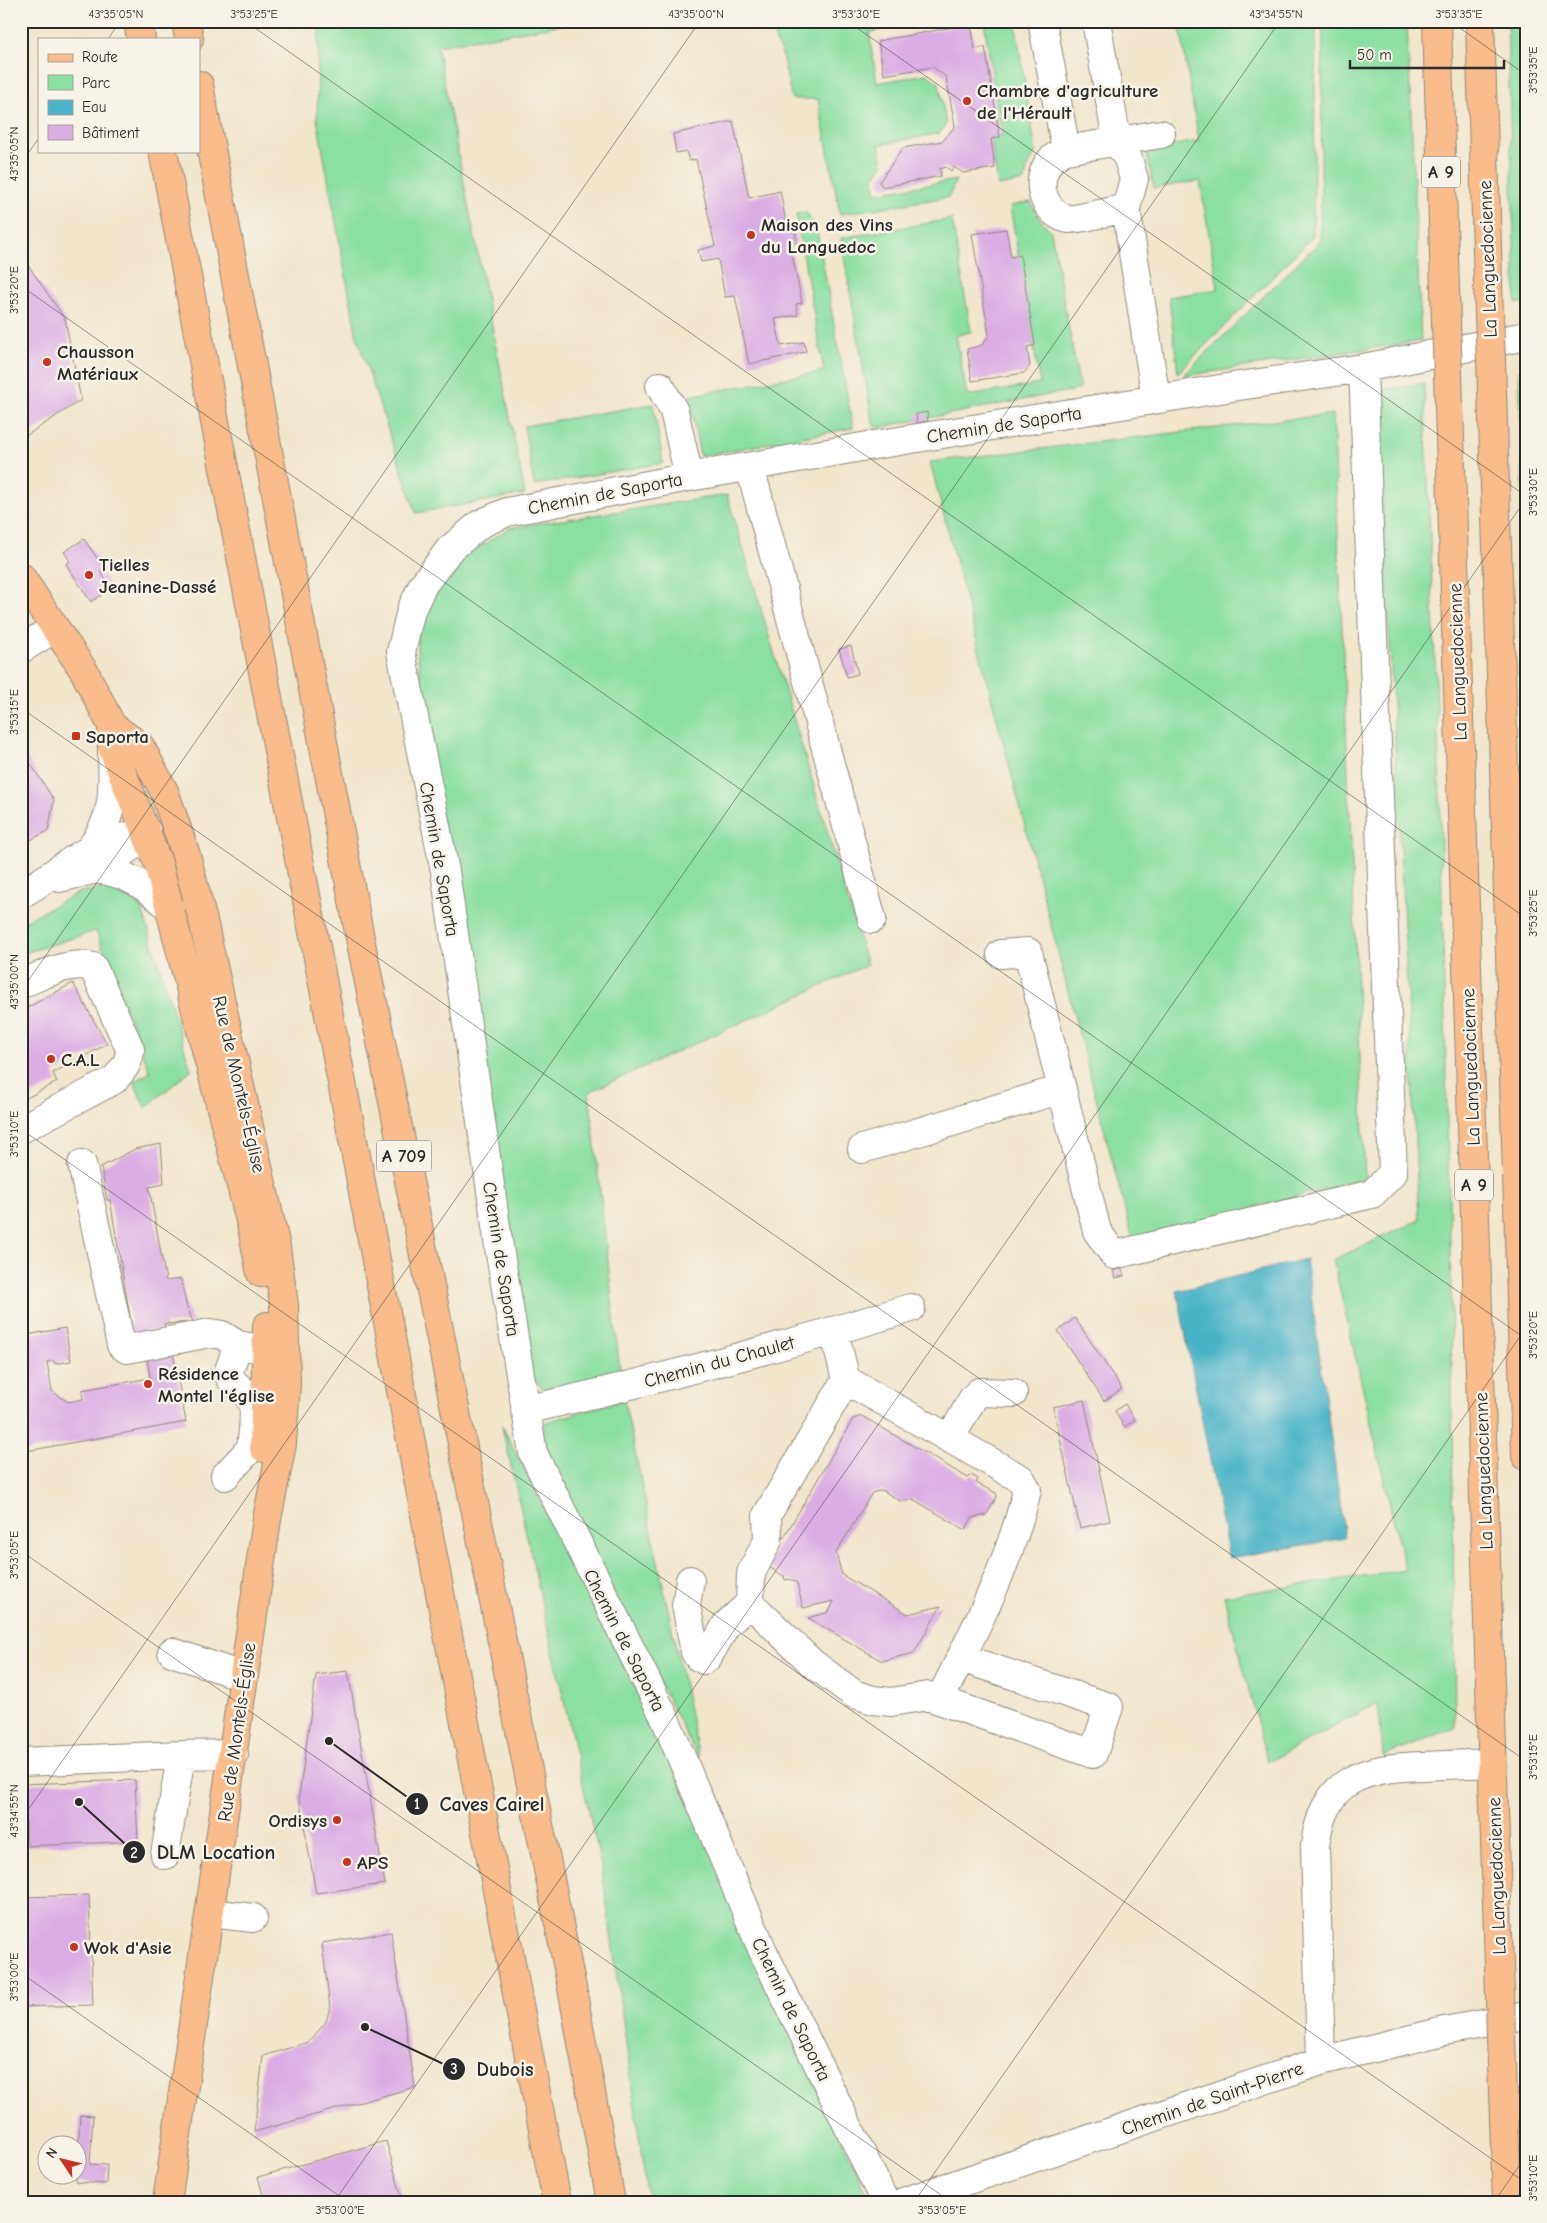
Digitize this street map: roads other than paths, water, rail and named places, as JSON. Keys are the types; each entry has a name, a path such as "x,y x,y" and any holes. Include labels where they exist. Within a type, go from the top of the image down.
{"main road":[{"path":"138,21 141,38"},
{"path":"186,21 189,38"},
{"name":"La Languedocienne","path":"1437,21 1507,2202"},
{"name":"La Languedocienne","path":"1480,21 1526,1456"},
{"name":"A 709","path":"200,91 360,938 570,1978 611,2202"},
{"name":"A 709","path":"162,152 557,2202"},
{"name":"Rue de Montels-Église","path":"21,577 84,671 112,737 147,832 170,908 258,1253 267,1317 286,1384 282,1444 270,1500 167,2202"},
{"name":"Rue de Montels-Église","path":"112,737 140,746 164,791 186,855 203,921 271,1224 284,1305 276,1350"},
{"path":"147,832 174,821"}],"street":[{"path":"1042,21 1066,150"},
{"path":"1096,21 1117,141 1128,160 1134,179 1126,208 1156,399"},
{"path":"1126,208 1069,219 1050,210 1041,192 1045,168 1058,154 1066,150 1162,134"},
{"name":"Chemin de Saporta","path":"885,2202 762,1949 664,1716 533,1453 499,1247 444,871 401,652 411,610 423,585 449,550 480,524 507,512 689,477 1156,399 1363,368 1526,336"},
{"path":"1000,954 1028,952 1097,1231 1114,1255 1372,1194 1393,1173 1363,368"},
{"path":"660,386 674,411 689,477"},
{"path":"750,467 872,919"},
{"path":"21,649 55,628"},
{"path":"93,859 112,806 112,737"},
{"path":"32,888 93,859 132,847 147,832"},
{"path":"93,859 131,877 170,908"},
{"path":"21,984 52,971 82,964 93,967 130,1049 130,1057 125,1068 114,1080 21,1129"},
{"path":"862,1149 1062,1089"},
{"path":"82,1164 121,1345 127,1348 210,1333 222,1335 238,1345 276,1350"},
{"name":"Chemin du Chaulet","path":"526,1410 582,1397 912,1308"},
{"path":"690,1580 686,1605 695,1652 698,1657 704,1660 708,1657 726,1625 750,1603 751,1573 768,1540 767,1515 846,1380 834,1330"},
{"path":"225,1476 251,1448 253,1406 250,1398 234,1384 228,1373 238,1345"},
{"path":"846,1380 1021,1479 1028,1490 1019,1524 961,1658 940,1700"},
{"path":"950,1439 973,1398 979,1392 1013,1393"},
{"path":"750,1603 812,1663 854,1694 873,1700 891,1702 928,1696 1093,1754 1108,1707 961,1658"},
{"path":"172,1652 244,1677"},
{"path":"21,1762 234,1754"},
{"path":"165,1855 181,1755"},
{"path":"1321,2062 1315,1846 1317,1830 1328,1805 1341,1787 1354,1778 1378,1769 1492,1763"},
{"path":"210,1913 253,1918"},
{"name":"Chemin de Saint-Pierre","path":"903,2202 1321,2062 1444,2031 1526,2016"}],"water":[{"path":"1306,1259 1345,1538 1229,1558 1177,1291"}],"place":[{"name":"Chambre d'agriculture de l'Hérault","path":"967,101"},
{"name":"Maison des Vins du Languedoc","path":"751,235"},
{"name":"Chausson Matériaux","path":"47,362"},
{"name":"Tielles Jeanine-Dassé","path":"89,575"},
{"name":"Saporta","path":"76,736"},
{"name":"C.A.L","path":"51,1059"},
{"name":"Résidence Montel l'église","path":"148,1384"},
{"name":"Caves Cairel","path":"329,1741"},
{"name":"DLM Location","path":"79,1802"},
{"name":"Ordisys","path":"337,1820"},
{"name":"APS","path":"347,1862"},
{"name":"Wok d'Asie","path":"74,1947"},
{"name":"Dubois","path":"365,2027"}]}
